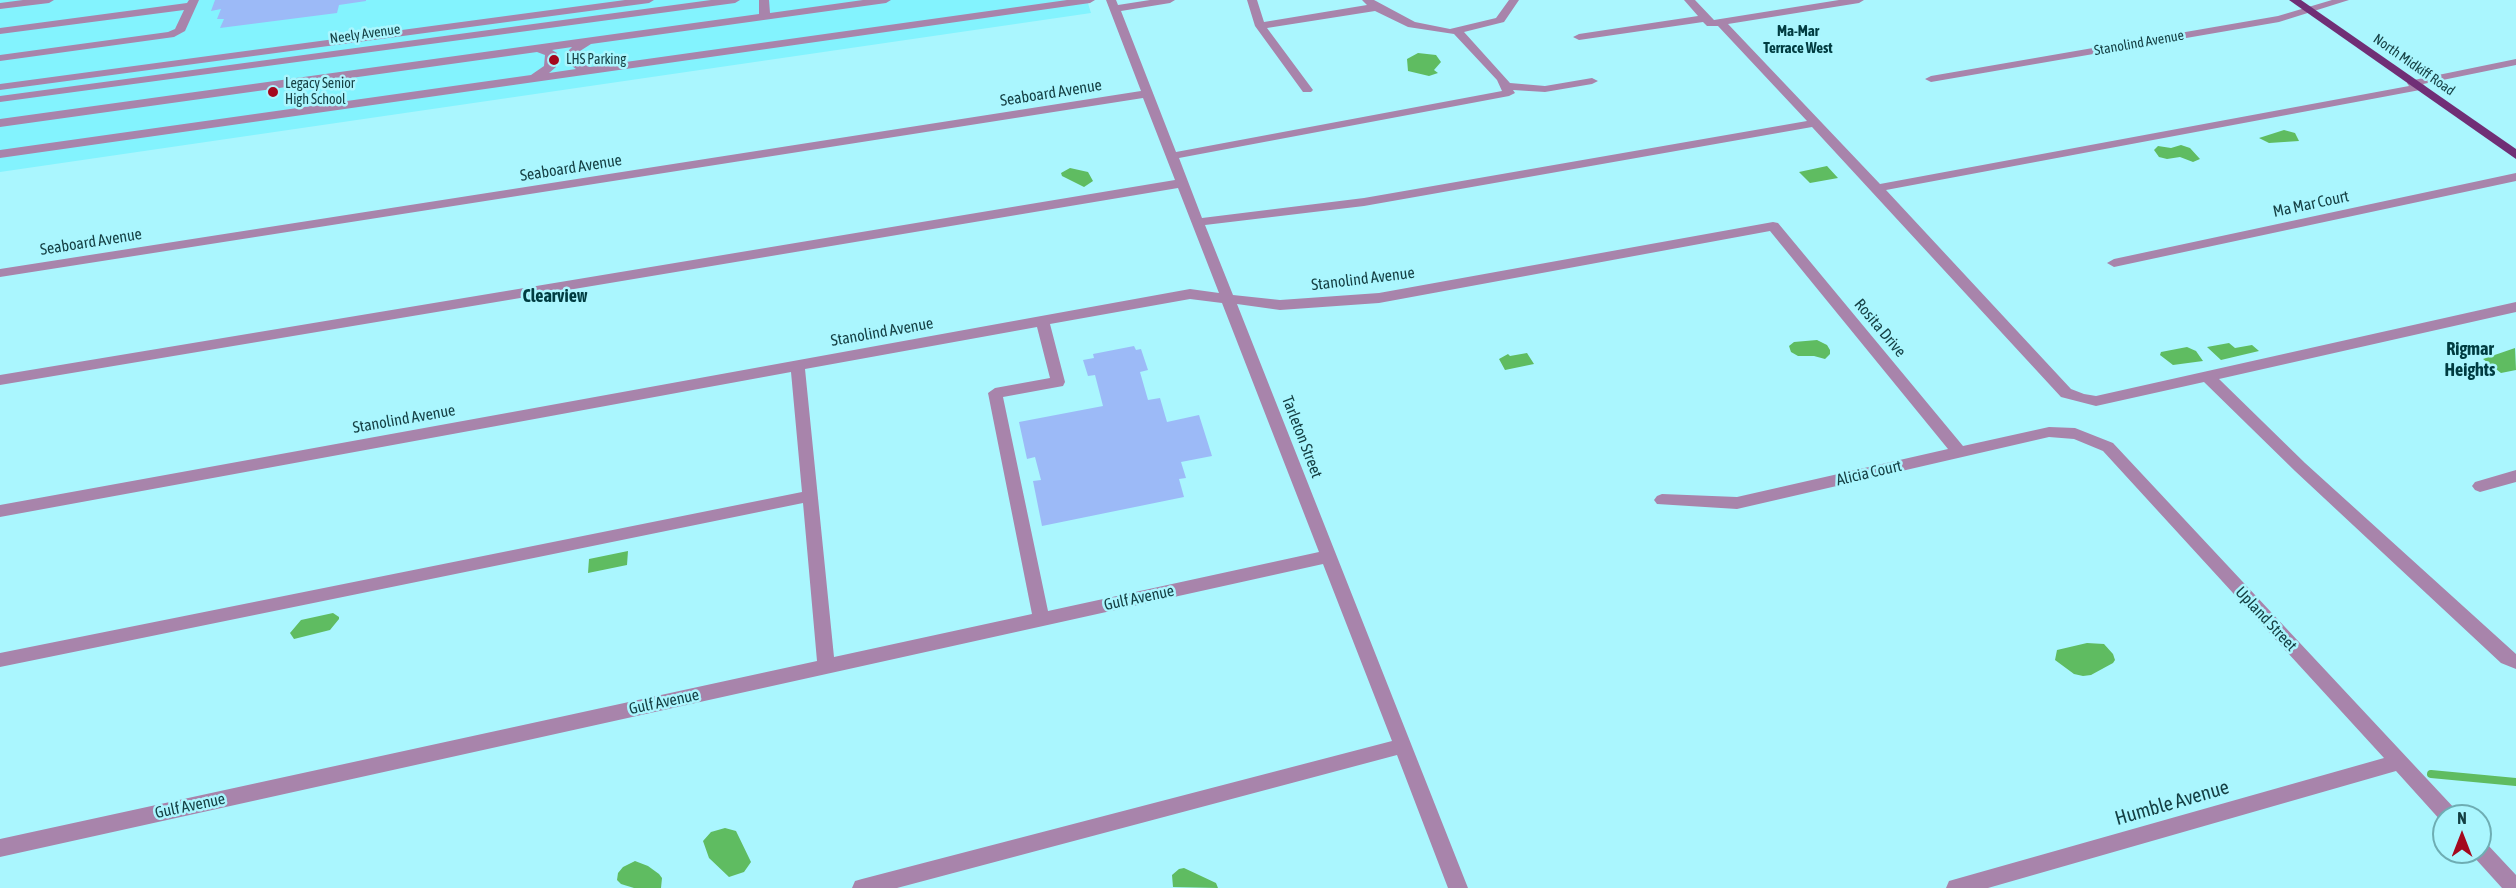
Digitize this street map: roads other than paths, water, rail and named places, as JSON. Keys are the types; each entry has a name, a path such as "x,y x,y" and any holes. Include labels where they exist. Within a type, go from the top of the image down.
{"main road":[{"name":"North Midkiff Road","path":"2294,0 2516,155"}],"street":[{"path":"0,6 49,0"},
{"name":"Neely Avenue","path":"0,87 649,0"},
{"path":"735,0 736,20"},
{"name":"Neely Avenue","path":"0,99 735,0"},
{"path":"764,0 765,16"},
{"path":"0,123 886,0"},
{"path":"0,154 1064,1 1090,0"},
{"path":"1113,4 1170,0"},
{"path":"1252,0 1260,26 1307,90"},
{"path":"1367,0 1412,25 1450,32 1500,20 1514,0"},
{"path":"1689,0 1711,24 1858,0"},
{"name":"Stanolind Avenue","path":"1931,79 2279,19 2344,0"},
{"path":"0,32 193,3"},
{"path":"0,58 170,35 180,31 193,3"},
{"name":"Tarleton Street","path":"1113,4 1458,888"},
{"path":"1260,26 1377,7"},
{"path":"1579,37 1706,18"},
{"path":"1720,22 2066,393 2096,401 2516,307"},
{"path":"1172,156 1509,93 1457,31"},
{"path":"440,61 444,39"},
{"path":"588,71 574,63 575,50 590,40"},
{"path":"405,66 410,43"},
{"path":"534,79 550,67 551,53 537,48"},
{"path":"1877,188 2416,85 2516,62"},
{"path":"1505,86 1545,89 1592,81"},
{"name":"Seaboard Avenue","path":"0,273 1147,94"},
{"path":"1199,222 1376,200 1815,123"},
{"name":"Ma Mar Court","path":"2114,263 2516,177"},
{"path":"0,380 1183,183"},
{"name":"Stanolind Avenue","path":"0,511 1190,294 1280,305 1379,298 1773,226"},
{"name":"Rosita Drive","path":"1773,226 1960,453"},
{"path":"1041,620 995,393 1058,382 1042,321"},
{"path":"798,366 826,666"},
{"path":"2206,376 2481,635 2506,658 2516,662"},
{"name":"Alicia Court","path":"1662,500 1737,503 2049,432 2075,434"},
{"name":"Upland Street","path":"2075,434 2108,447 2438,804"},
{"path":"2480,486 2516,476"},
{"path":"0,660 810,496"},
{"name":"Gulf Avenue","path":"0,848 1329,556"},
{"path":"862,888 1402,746"},
{"name":"Humble Avenue","path":"1956,888 2399,762"},
{"path":"2492,863 2515,888"}],"waterway":[{"path":"2431,774 2516,782"}],"place":[{"name":"LHS Parking","path":"554,60"},
{"name":"Legacy Senior High School","path":"273,92"}],"district":[{"name":"Ma-Mar Terrace West","path":"1798,40"},
{"name":"Clearview","path":"555,296"},
{"name":"Rigmar Heights","path":"2470,359"}]}
